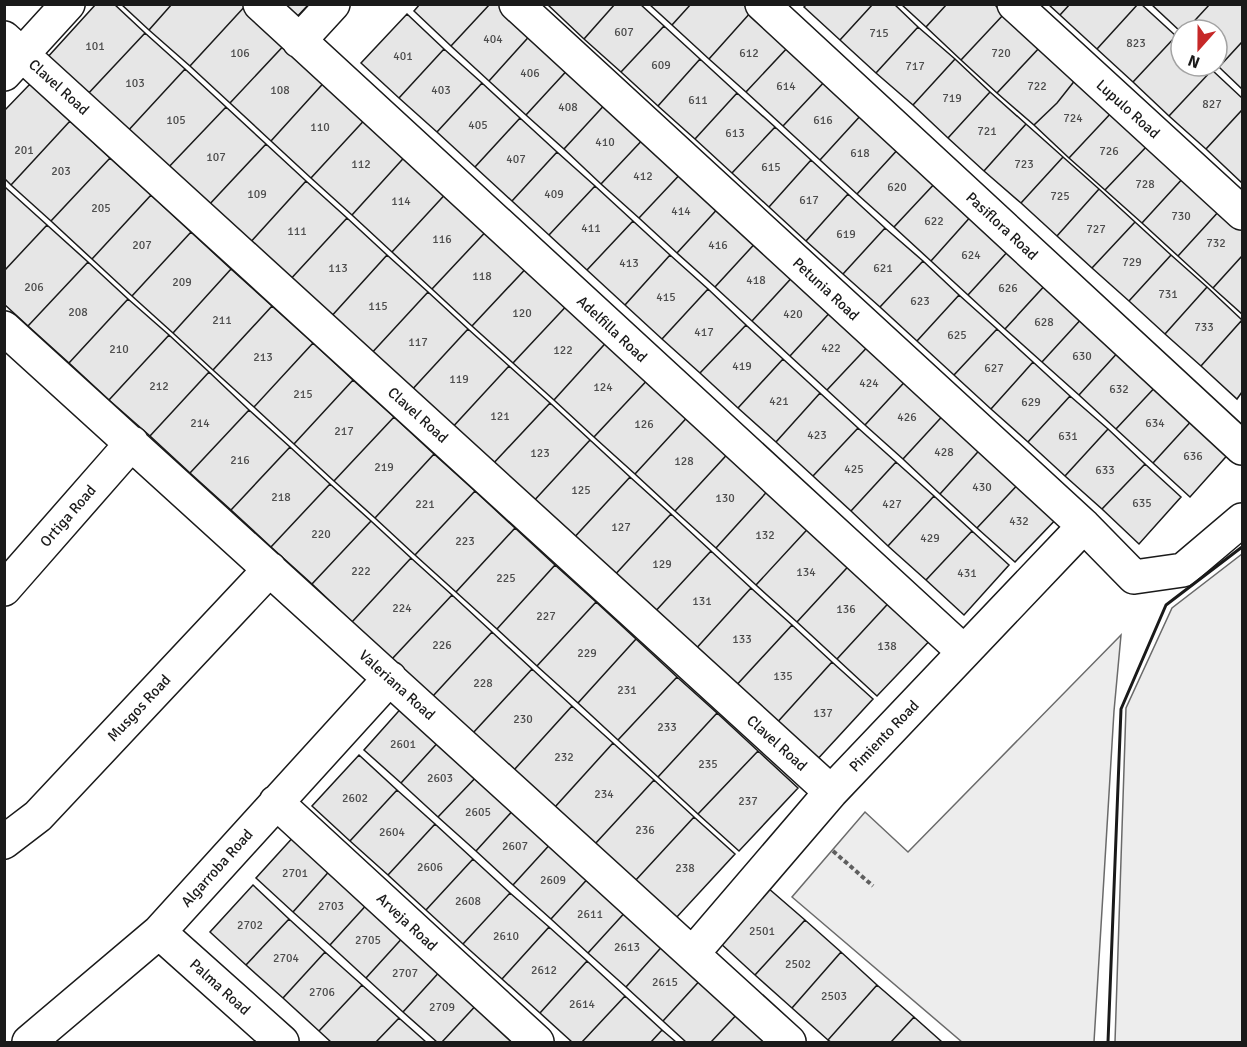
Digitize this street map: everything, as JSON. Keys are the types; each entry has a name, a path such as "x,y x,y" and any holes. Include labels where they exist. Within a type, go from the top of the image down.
{"street":[{"path":"10,55 68,4"},
{"name":"Adelfilla Road","path":"260,4 964,652"},
{"path":"299,41 333,4"},
{"name":"Petunia Road","path":"516,4 1084,526 1134,577 1183,570 1242,520"},
{"name":"Pasiflora Road","path":"762,4 1242,447"},
{"name":"Lupulo Road","path":"1014,4 1242,213"},
{"name":"Clavel Road","path":"10,55 831,792"},
{"name":"Valeriana Road","path":"6,331 789,1042"},
{"name":"Ortiga Road","path":"4,589 132,443"},
{"name":"Pimiento Road","path":"693,953 831,792 1084,526"},
{"name":"Musgos Road","path":"4,842 38,816 270,569"},
{"name":"Algarroba Road","path":"29,1042 159,932 390,678"},
{"name":"Arveja Road","path":"276,801 537,1042"},
{"name":"Palma Road","path":"159,932 280,1042"}],"path":[{"path":"803,825 873,886"}],"shaded area":[{"path":"1242,554 1242,1042 1115,1042 1126,708 1172,608"},
{"path":"1121,635 1114,711 1094,1042 962,1042 792,897 865,812 908,852"}],"building":[{"path":"96,4 114,4 145,33 86,96 46,59"},
{"path":"121,4 172,4 149,30"},
{"path":"172,4 247,4 190,66 149,30"},
{"path":"247,4 289,40 230,103 190,66"},
{"path":"275,4 309,4 293,21"},
{"path":"420,4 490,4 451,46 414,11"},
{"path":"490,4 505,4 534,31 489,81 451,46"},
{"path":"547,4 615,4 584,39"},
{"path":"615,4 640,4 664,26 621,72 584,39"},
{"path":"649,4 691,4 672,25"},
{"path":"691,4 743,4 751,12 709,59 672,25"},
{"path":"807,4 873,4 840,40 804,7"},
{"path":"873,4 894,4 918,27 876,73 840,40"},
{"path":"901,4 947,4 926,27"},
{"path":"947,4 994,4 1004,14 961,60 926,27"},
{"path":"1048,4 1070,4 1060,15"},
{"path":"1070,4 1138,4 1097,49 1060,15"},
{"path":"1138,4 1141,4 1169,30 1169,43 1133,82 1097,49"},
{"path":"1151,4 1210,4 1197,18 1169,18 1169,21"},
{"path":"1210,4 1242,4 1242,42 1229,56 1229,18 1197,18"},
{"path":"751,12 789,46 746,92 709,59"},
{"path":"407,14 444,49 399,98 361,63"},
{"path":"1004,14 1040,47 997,93 961,60"},
{"path":"664,26 700,59 658,106 621,72"},
{"path":"918,27 955,59 913,105 876,73"},
{"path":"534,31 572,65 526,115 489,81"},
{"path":"145,33 185,69 126,133 86,96"},
{"path":"289,40 329,77 271,141 230,103"},
{"path":"1242,42 1242,89 1229,77 1229,56"},
{"path":"1169,43 1169,78 1205,78 1169,116 1133,82"},
{"path":"789,46 826,80 783,126 746,92"},
{"path":"1040,47 1076,79 1057,103 1034,125 997,93"},
{"path":"444,49 482,83 437,132 399,98"},
{"path":"700,59 737,93 695,139 658,106"},
{"path":"955,59 990,92 948,138 913,105"},
{"path":"572,65 609,100 564,149 526,115"},
{"path":"185,69 226,107 166,170 126,133"},
{"path":"329,77 370,114 311,178 271,141"},
{"path":"1205,78 1221,78 1242,98 1242,110 1206,149 1169,116"},
{"path":"1076,79 1112,112 1069,158 1034,125 1057,103"},
{"path":"826,80 862,114 820,160 783,126"},
{"path":"482,83 520,118 475,167 437,132"},
{"path":"30,84 70,121 11,185 4,178 4,111"},
{"path":"990,92 1026,124 984,171 948,138"},
{"path":"737,93 775,127 732,173 695,139"},
{"path":"609,100 647,135 601,184 564,149"},
{"path":"226,107 266,144 207,207 166,170"},
{"path":"1242,110 1242,183 1206,149"},
{"path":"1112,112 1148,145 1105,190 1069,158"},
{"path":"370,114 410,151 352,215 311,178"},
{"path":"862,114 900,147 857,194 820,160"},
{"path":"520,118 557,152 512,201 475,167"},
{"path":"70,121 110,158 51,221 11,185"},
{"path":"1026,124 1063,157 1021,203 984,171"},
{"path":"775,127 811,160 769,207 732,173"},
{"path":"647,135 685,169 639,218 601,184"},
{"path":"266,144 306,181 248,245 207,207"},
{"path":"1148,145 1184,177 1142,223 1105,190"},
{"path":"900,147 937,181 894,227 857,194"},
{"path":"410,151 451,188 392,252 352,215"},
{"path":"557,152 595,186 549,235 512,201"},
{"path":"1063,157 1099,189 1057,236 1021,203"},
{"path":"110,158 151,195 92,259 51,221"},
{"path":"811,160 848,194 806,241 769,207"},
{"path":"685,169 722,204 677,253 639,218"},
{"path":"1184,177 1220,210 1178,256 1142,223"},
{"path":"306,181 347,218 288,282 248,245"},
{"path":"937,181 973,214 931,261 894,227"},
{"path":"595,186 633,221 587,270 549,235"},
{"path":"6,188 47,225 4,271 4,189"},
{"path":"451,188 492,225 432,289 392,252"},
{"path":"1099,189 1135,222 1092,268 1057,236"},
{"path":"848,194 885,228 843,274 806,241"},
{"path":"151,195 191,232 132,296 92,259"},
{"path":"722,204 760,238 715,287 677,253"},
{"path":"1220,210 1242,230 1242,256 1213,288 1178,256"},
{"path":"973,214 1010,249 968,295 931,261"},
{"path":"347,218 387,255 329,319 288,282"},
{"path":"633,221 670,255 625,305 587,270"},
{"path":"1135,222 1171,255 1129,301 1092,268"},
{"path":"47,225 88,262 28,326 4,304 4,271"},
{"path":"492,225 532,262 472,326 432,289"},
{"path":"885,228 923,261 880,307 843,274"},
{"path":"191,232 231,269 173,333 132,296"},
{"path":"760,238 797,272 752,321 715,287"},
{"path":"1010,249 1048,282 1005,329 968,295"},
{"path":"387,255 428,292 369,356 329,319"},
{"path":"670,255 708,289 662,339 625,305"},
{"path":"1171,255 1207,287 1165,334 1129,301"},
{"path":"1242,256 1242,314 1213,288"},
{"path":"923,261 959,295 917,341 880,307"},
{"path":"88,262 128,299 69,363 28,326"},
{"path":"532,262 572,300 513,363 472,326"},
{"path":"231,269 272,306 213,370 173,333"},
{"path":"797,272 835,307 790,356 752,321"},
{"path":"1048,282 1084,316 1042,362 1005,329"},
{"path":"1207,287 1242,320 1201,366 1165,334"},
{"path":"708,289 746,325 700,373 662,339"},
{"path":"428,292 468,329 409,393 369,356"},
{"path":"959,295 997,329 954,375 917,341"},
{"path":"128,299 169,335 109,400 69,363"},
{"path":"572,300 612,336 554,400 513,363"},
{"path":"272,306 313,343 254,407 213,370"},
{"path":"835,307 873,341 827,390 790,356"},
{"path":"1084,316 1121,349 1079,395 1042,362"},
{"path":"1242,320 1242,392 1237,399 1201,366"},
{"path":"746,325 783,359 738,408 700,373"},
{"path":"468,329 509,366 450,430 409,393"},
{"path":"997,329 1033,362 991,409 954,375"},
{"path":"169,335 209,372 150,436 109,400"},
{"path":"612,336 653,374 594,437 554,400"},
{"path":"873,341 911,375 865,425 827,390"},
{"path":"313,343 353,380 294,444 254,407"},
{"path":"1121,349 1159,383 1116,429 1079,395"},
{"path":"783,359 820,393 776,442 738,408"},
{"path":"1033,362 1070,396 1028,442 991,409"},
{"path":"509,366 550,403 491,466 450,430"},
{"path":"209,372 249,410 190,473 150,436"},
{"path":"653,374 693,411 635,474 594,437"},
{"path":"911,375 948,410 903,459 865,425"},
{"path":"353,380 394,417 334,481 294,444"},
{"path":"1159,383 1195,417 1153,463 1116,429"},
{"path":"820,393 858,428 813,476 776,442"},
{"path":"1070,396 1108,429 1065,476 1028,442"},
{"path":"550,403 590,440 531,504 491,466"},
{"path":"249,410 290,447 231,510 190,473"},
{"path":"948,410 985,444 940,494 903,459"},
{"path":"693,411 734,447 675,511 635,474"},
{"path":"394,417 434,454 375,518 334,481"},
{"path":"1195,417 1232,450 1190,497 1153,463"},
{"path":"858,428 896,462 851,511 813,476"},
{"path":"1108,429 1145,464 1102,509 1065,476"},
{"path":"590,440 630,477 571,541 531,504"},
{"path":"985,444 1023,479 977,528 940,494"},
{"path":"290,447 330,484 271,547 231,510"},
{"path":"734,447 774,484 716,548 675,511"},
{"path":"434,454 475,491 415,555 375,518"},
{"path":"896,462 934,496 888,546 851,511"},
{"path":"1145,464 1181,497 1139,544 1102,509"},
{"path":"630,477 671,514 612,578 571,541"},
{"path":"1023,479 1061,514 1015,562 977,528"},
{"path":"330,484 371,521 312,584 271,547"},
{"path":"774,484 815,521 756,585 716,548"},
{"path":"475,491 515,528 456,592 415,555"},
{"path":"934,496 972,531 926,580 888,546"},
{"path":"671,514 711,551 652,615 612,578"},
{"path":"371,521 411,558 352,622 312,584"},
{"path":"815,521 856,558 797,622 756,585"},
{"path":"515,528 555,565 497,629 456,592"},
{"path":"972,531 1009,565 964,615 926,580"},
{"path":"711,551 751,588 693,652 652,615"},
{"path":"411,558 452,595 392,659 352,622"},
{"path":"856,558 896,595 837,659 797,622"},
{"path":"555,565 596,602 537,666 497,629"},
{"path":"751,588 792,625 733,689 693,652"},
{"path":"452,595 492,632 433,696 392,659"},
{"path":"896,595 937,633 877,696 837,659"},
{"path":"596,602 636,639 578,703 537,666"},
{"path":"792,625 832,662 774,726 733,689"},
{"path":"492,632 532,669 473,733 433,696"},
{"path":"636,639 677,677 618,740 578,703"},
{"path":"832,662 873,699 814,763 774,726"},
{"path":"532,669 572,706 514,770 473,733"},
{"path":"677,677 717,713 658,777 618,740"},
{"path":"405,704 442,738 401,783 364,750"},
{"path":"572,706 613,743 555,807 514,770"},
{"path":"717,713 758,751 698,814 658,777"},
{"path":"442,738 480,773 438,817 401,783"},
{"path":"613,743 654,780 595,844 555,807"},
{"path":"758,751 798,788 739,851 698,814"},
{"path":"359,755 397,790 350,841 312,806"},
{"path":"480,773 517,806 476,851 438,817"},
{"path":"654,780 694,817 635,881 595,844"},
{"path":"397,790 435,824 388,875 350,841"},
{"path":"517,806 554,840 513,885 476,851"},
{"path":"694,817 735,854 676,918 635,881"},
{"path":"435,824 473,859 426,910 388,875"},
{"path":"296,834 333,867 293,912 256,878"},
{"path":"554,840 592,874 551,919 513,885"},
{"path":"473,859 510,893 463,944 426,910"},
{"path":"333,867 370,901 330,945 293,912"},
{"path":"592,874 629,908 588,953 551,919"},
{"path":"253,885 289,919 246,965 210,932"},
{"path":"768,888 805,920 755,975 719,942"},
{"path":"510,893 549,927 502,979 463,944"},
{"path":"370,901 406,934 366,978 330,945"},
{"path":"629,908 666,942 626,987 588,953"},
{"path":"289,919 325,952 283,998 246,965"},
{"path":"805,920 841,952 792,1008 755,975"},
{"path":"549,927 587,961 540,1013 502,979"},
{"path":"406,934 443,968 403,1012 366,978"},
{"path":"666,942 704,976 663,1021 626,987"},
{"path":"325,952 362,985 319,1031 283,998"},
{"path":"841,952 877,985 828,1040 792,1008"},
{"path":"587,961 625,996 582,1042 572,1042 540,1013"},
{"path":"443,968 480,1001 442,1042 437,1042 403,1012"},
{"path":"704,976 741,1010 711,1042 686,1042 663,1021"},
{"path":"362,985 399,1018 376,1042 331,1042 319,1031"},
{"path":"877,985 914,1017 891,1042 831,1042 828,1040"},
{"path":"625,996 662,1030 651,1042 582,1042"},
{"path":"480,1001 517,1035 510,1042 442,1042"},
{"path":"741,1010 777,1042 711,1042"},
{"path":"914,1017 942,1042 891,1042"},
{"path":"399,1018 426,1042 376,1042"},
{"path":"662,1030 676,1042 651,1042"}],"wall":[{"path":"1108,1042 1121,709 1166,605 1242,547"}]}
